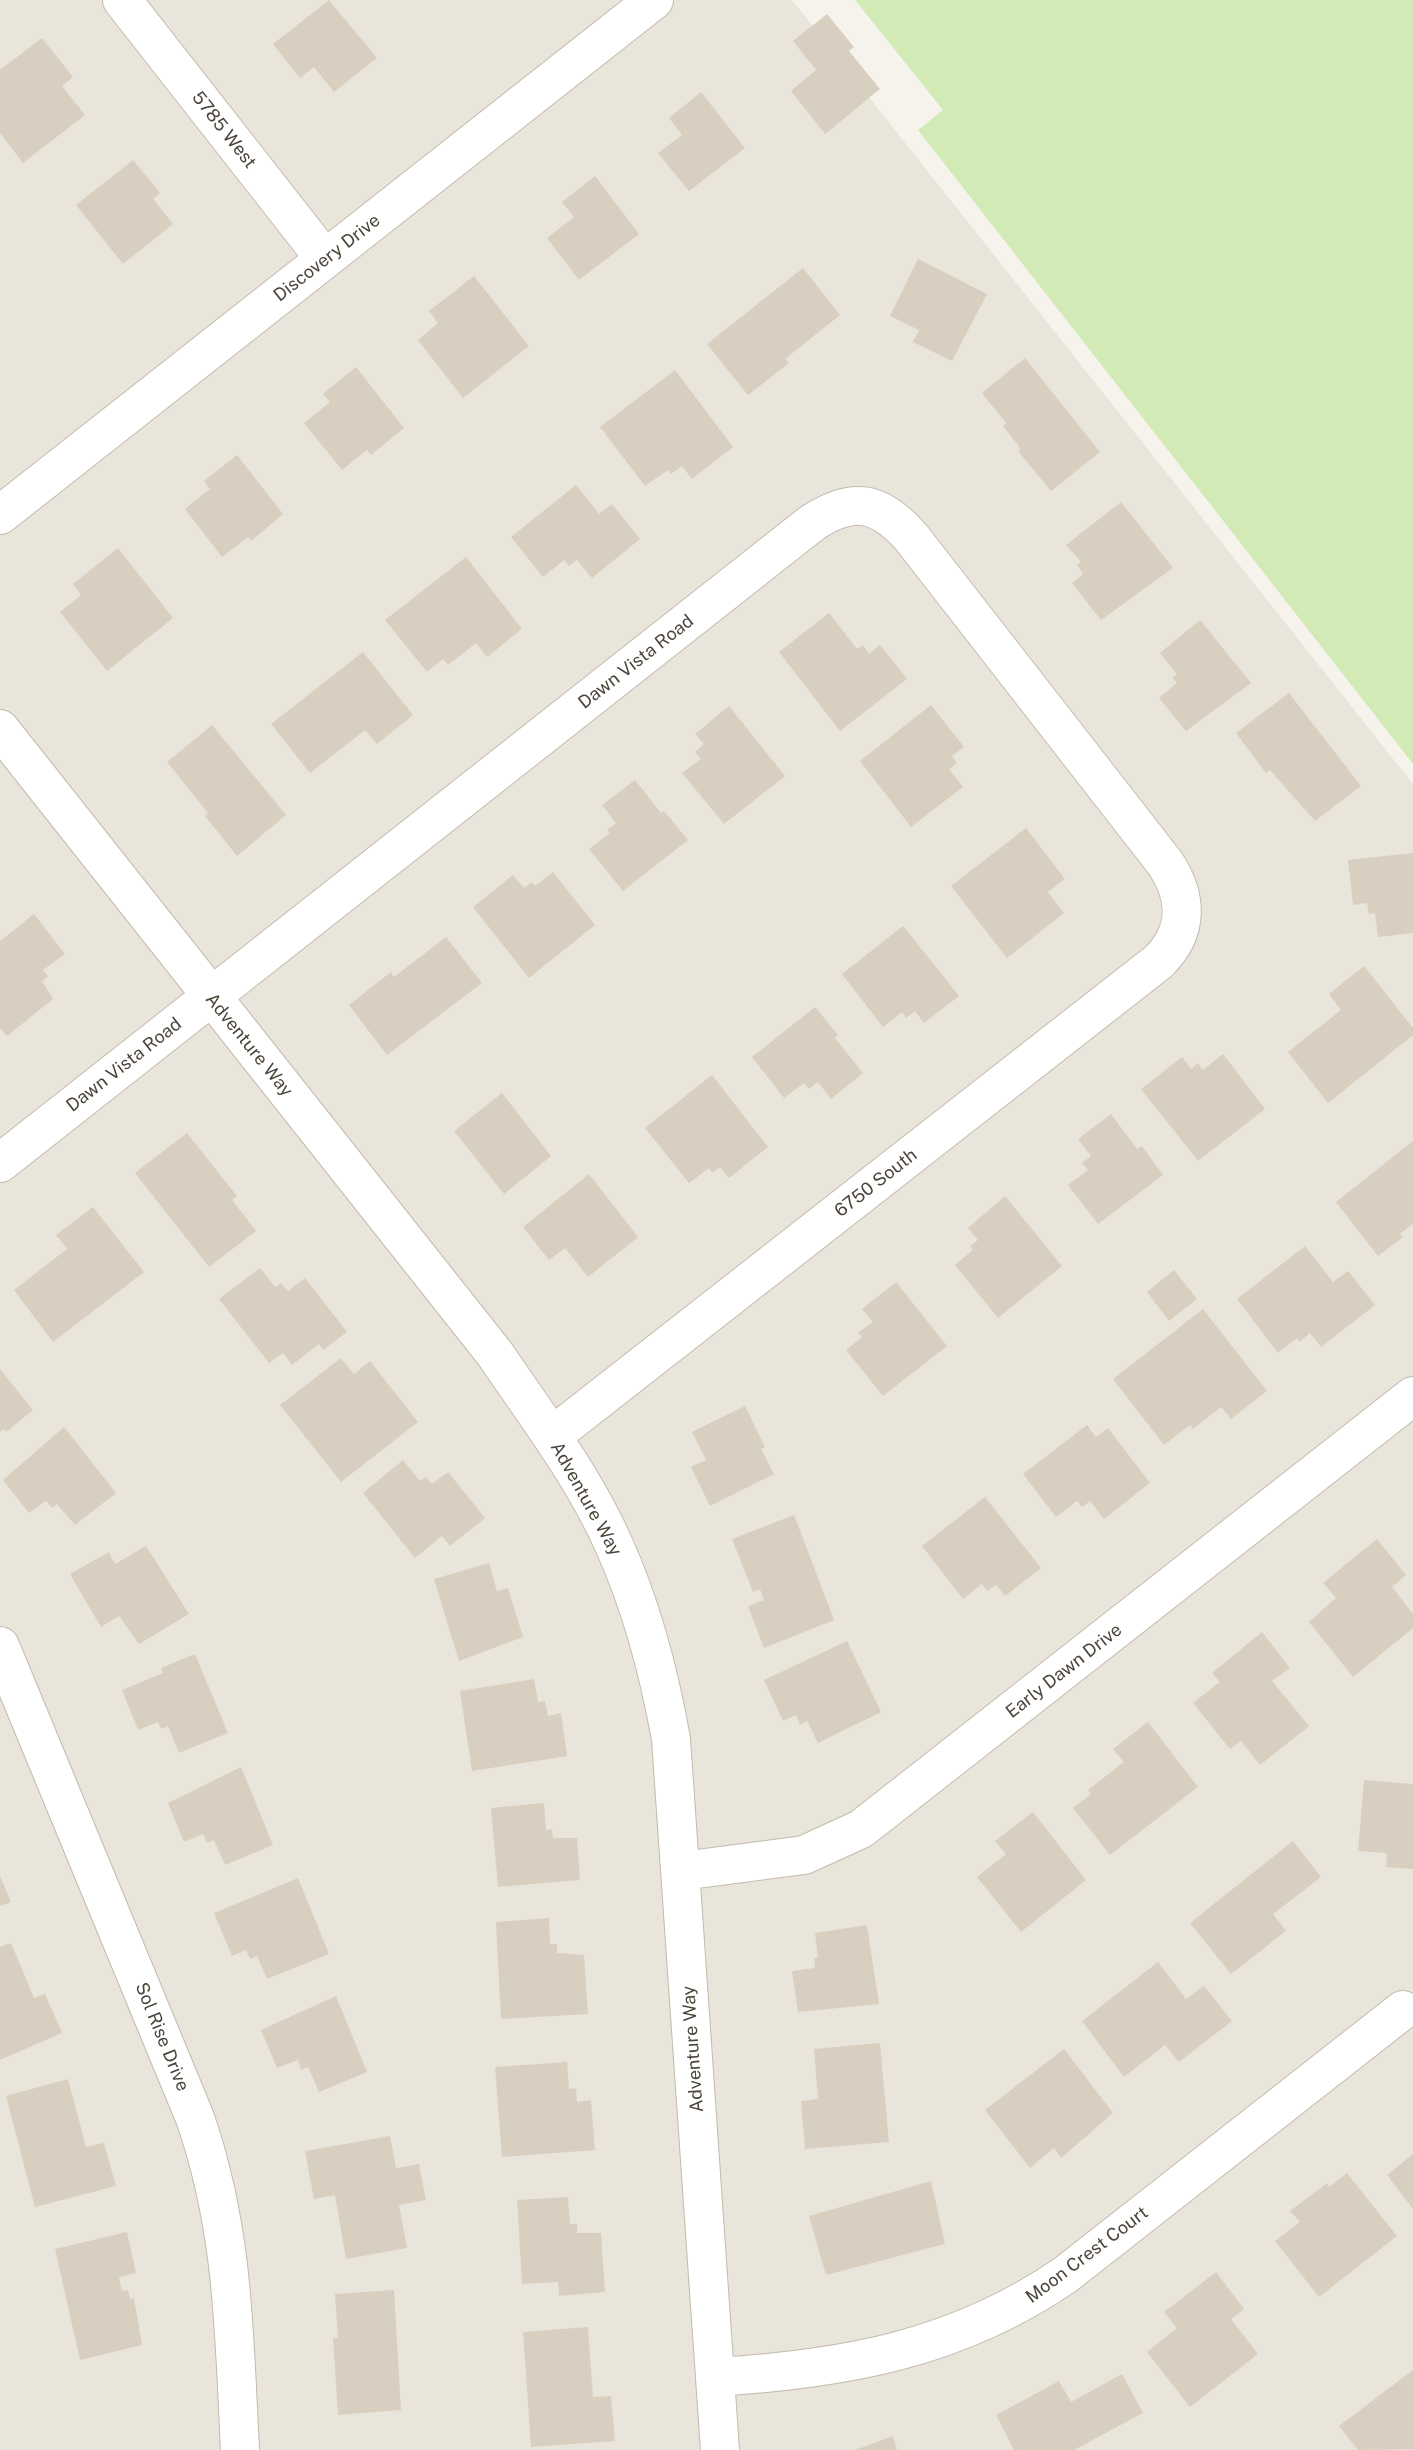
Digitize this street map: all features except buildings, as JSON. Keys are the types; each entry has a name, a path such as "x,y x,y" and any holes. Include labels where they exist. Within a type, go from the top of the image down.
{"street":[{"name":"5785 West","path":"122,0 325,259"},
{"name":"Discovery Drive","path":"0,515 654,0"},
{"name":"Dawn Vista Road","path":"0,1163 812,523 851,505 865,505 878,510 911,537 1165,863 1178,887 1183,917"},
{"name":"Adventure Way","path":"0,729 495,1354 552,1436 613,1543 649,1636 671,1739 720,2450"},
{"name":"6750 South","path":"552,1436 1157,962 1175,942 1183,917"},
{"name":"Early Dawn Drive","path":"682,1871 804,1855 861,1829 1413,1396"},
{"name":"Sol Rise Drive","path":"0,1646 195,2118 215,2180 228,2246 240,2450"},
{"name":"Moon Crest Court","path":"716,2377 798,2372 903,2351 988,2321 1028,2300 1065,2275 1402,2010"}],"shaded area":[{"path":"0,0 792,0 1413,784 1413,2450 0,2450"}],"green space":[{"path":"855,0 1413,0 1413,764 918,130 943,110"}]}
